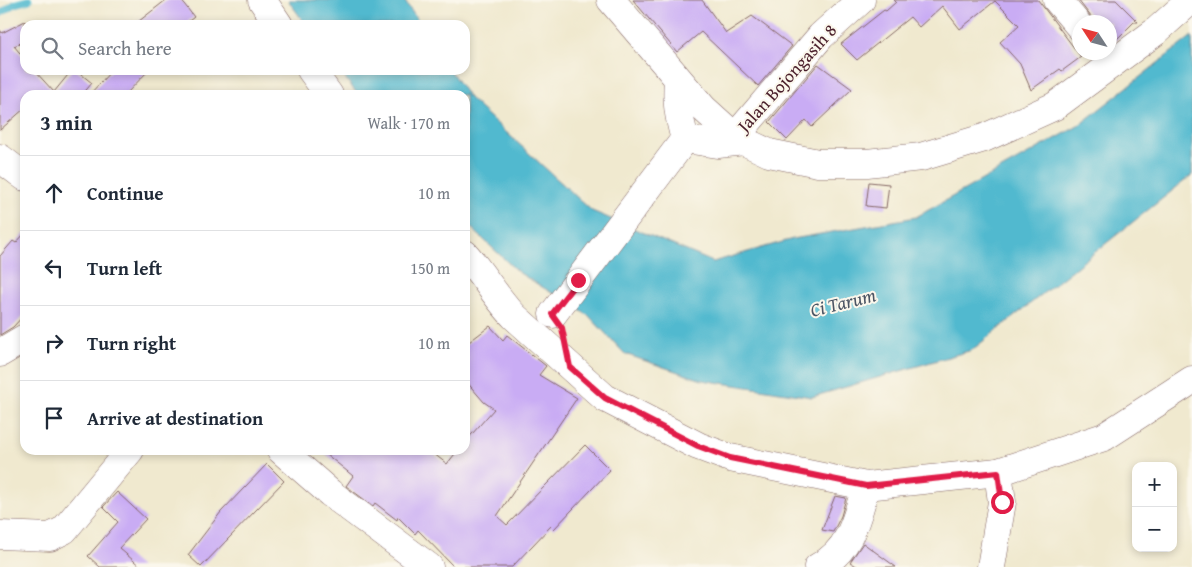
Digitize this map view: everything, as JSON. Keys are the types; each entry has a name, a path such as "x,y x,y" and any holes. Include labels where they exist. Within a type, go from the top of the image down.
{"street":[{"path":"262,0 276,20"},
{"path":"611,0 703,108 740,139 769,153 818,163 867,163 921,157 984,138 1056,106 1105,60"},
{"name":"Jalan Bojongasih 8","path":"740,139 821,36 861,0"},
{"path":"1057,0 1072,18"},
{"path":"1117,53 1155,32 1191,0"},
{"path":"315,75 325,90"},
{"path":"678,80 676,100 678,115 686,139"},
{"path":"686,139 718,144 740,139"},
{"path":"552,314 686,139"},
{"path":"470,259 502,303 605,398 698,446 730,458 866,486 998,472 1104,437 1192,380"},
{"path":"502,303 525,306 552,314 562,328 570,367"},
{"path":"0,352 20,341"},
{"path":"1,535 50,537 64,530 126,455"},
{"path":"287,455 330,493 429,567"},
{"path":"992,567 1002,502 998,472"},
{"path":"818,567 835,556 851,535 866,486"}],"water":[{"path":"288,0 404,0 418,20 302,20"},
{"name":"Ci Tarum","path":"1192,36 1192,175 972,350 812,397 702,380 625,354 589,316 518,272 470,227 470,99 592,211 713,262 793,239 916,217 1078,126"},
{"path":"343,75 453,75 464,90 354,90"}],"building":[{"path":"166,0 181,0 194,17 190,20 140,20"},
{"path":"633,0 702,0 726,33 752,16 792,46 758,86 701,32 677,52"},
{"path":"894,0 1038,0 1072,45 1072,60 1077,60 1062,71 1060,69 1031,90 1020,64 1000,42 1019,25 995,1 960,29 942,6 919,27 910,17 857,60 841,44 896,2"},
{"path":"1078,0 1116,0 1138,22 1134,22 1117,39 1117,15 1090,15"},
{"path":"20,24 20,43 14,46 20,53 20,75 39,75 52,90 20,90 20,112 0,130 0,30 2,33"},
{"path":"818,64 852,89 812,127 806,120 787,140 769,122"},
{"path":"68,75 82,75 92,83 86,90 56,90"},
{"path":"107,75 144,75 130,90 94,90"},
{"path":"869,182 889,184 886,208 866,206"},
{"path":"20,239 20,319 13,327 0,335 0,256 13,241 16,243"},
{"path":"490,326 503,340 507,335 546,366 539,375 577,398 497,516 507,525 585,445 610,470 554,529 551,526 512,567 454,567 418,530 415,534 398,517 397,520 375,503 373,506 346,486 353,476 327,455 435,455 447,464 454,455 470,455 470,436 494,409 484,402 470,386 470,341"},
{"path":"267,464 284,481 201,567 188,555 221,512"},
{"path":"117,492 146,519 119,548 141,567 100,567 88,556 118,522 103,507"},
{"path":"835,496 846,498 841,516 833,532 822,530"},
{"path":"863,543 896,567 858,567 850,562"}],"waterway":[{"path":"0,14 14,4 29,0"}],"route":[{"path":"578,280 552,314 562,328 570,367 605,398 698,446 730,458 866,486 998,472 1002,502"}]}
